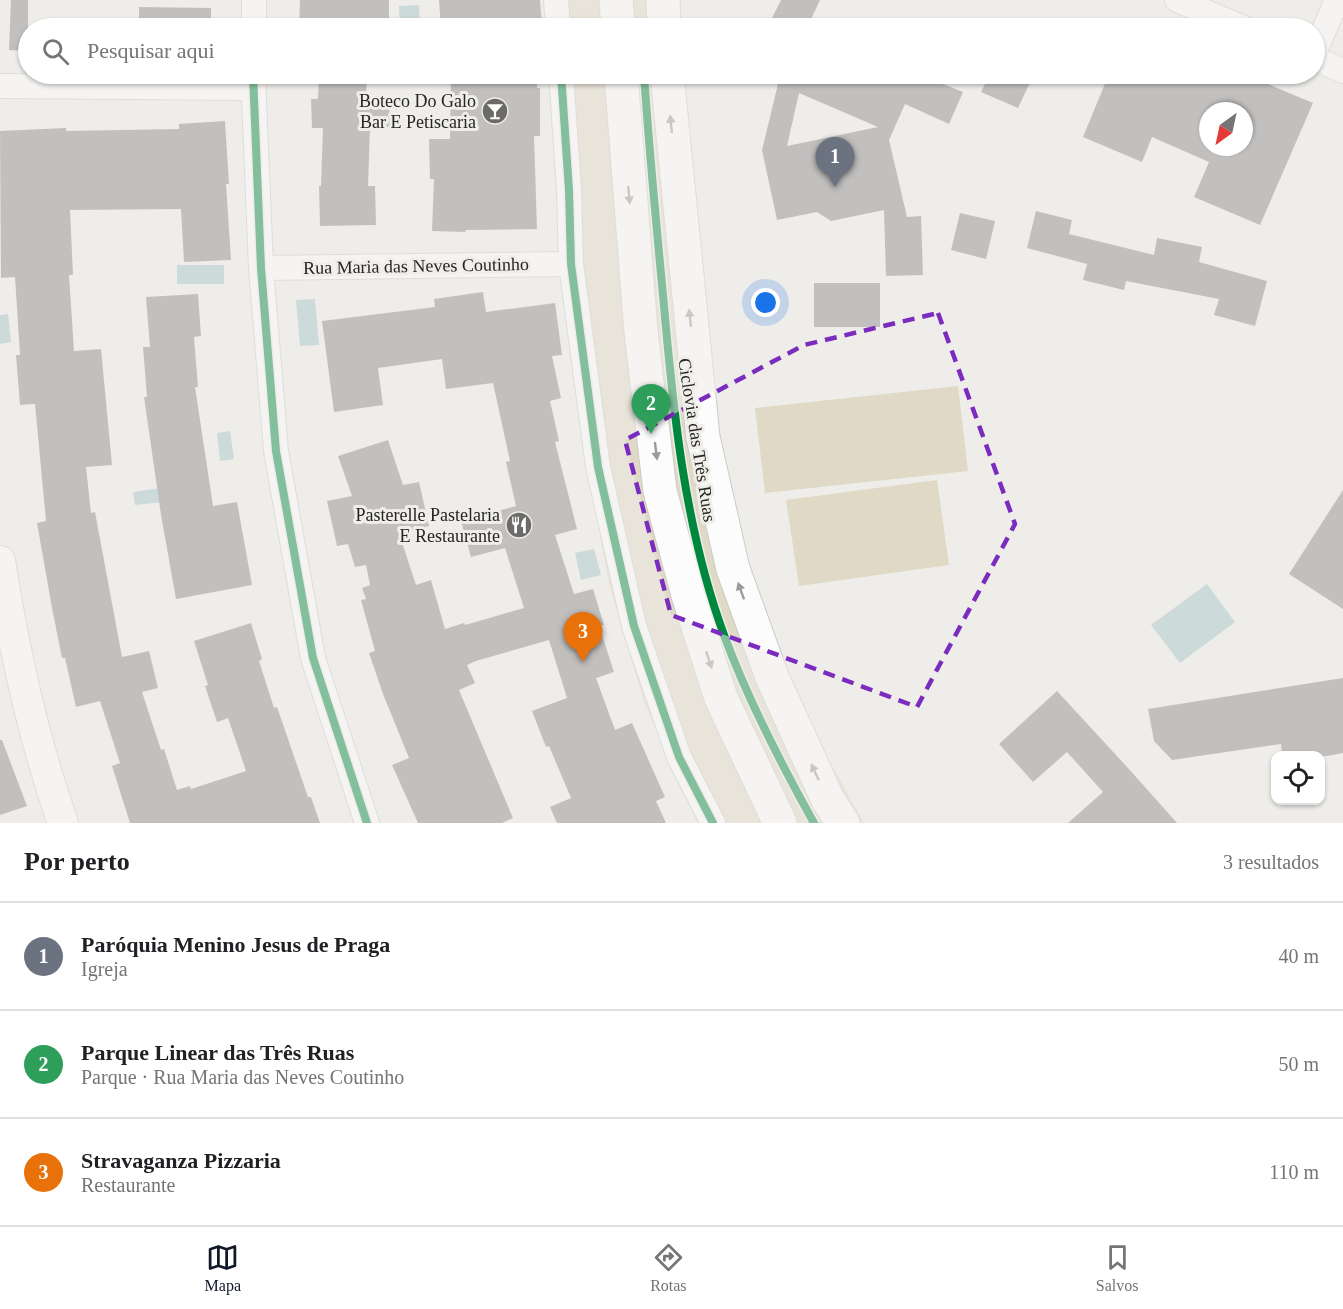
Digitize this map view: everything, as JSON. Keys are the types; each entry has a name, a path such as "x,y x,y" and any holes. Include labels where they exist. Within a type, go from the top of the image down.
{"main road":[{"path":"616,0 617,18"},
{"path":"663,0 664,18"},
{"path":"622,84 641,332 660,491 688,595 721,698 780,823"},
{"path":"668,84 703,437 733,569 772,677 828,800 843,823"}],"street":[{"path":"254,0 254,18"},
{"path":"556,0 557,18"},
{"path":"1177,0 1220,18"},
{"path":"1325,28 1337,0"},
{"path":"1325,63 1343,71"},
{"path":"0,86 101,84"},
{"path":"253,84 261,268 276,451 313,658 367,823"},
{"path":"562,84 569,190 571,264 598,467 634,626 679,757 713,823"},
{"name":"Rua Maria das Neves Coutinho","path":"261,268 571,264"},
{"path":"0,561 11,631 44,770 63,823"}],"highlighted area":[{"path":"938,313 1015,524 917,707 671,615 625,440 804,345"}],"shaded area":[{"path":"545,0 677,0 678,18 546,18"},
{"path":"551,84 684,84 714,409 756,601 798,705 864,823 698,823 644,702 609,584 586,459"},
{"path":"958,386 968,471 765,493 755,408"},
{"path":"937,480 949,565 799,586 786,500"}],"water":[{"path":"419,5 420,18 400,18 399,6"},
{"path":"177,265 224,265 224,284 177,284"},
{"path":"315,299 319,345 300,346 296,300"},
{"path":"8,314 11,342 0,344 0,315"},
{"path":"230,431 234,459 220,461 217,433"},
{"path":"161,488 163,502 135,505 133,492"},
{"path":"594,549 601,575 581,580 575,553"},
{"path":"1207,584 1235,622 1180,663 1151,625"}],"building":[{"path":"11,0 28,0 28,18 18,18 18,50 9,50"},
{"path":"300,0 389,0 389,18 299,18"},
{"path":"439,0 540,0 541,18 440,18"},
{"path":"781,0 820,0 812,18 772,18"},
{"path":"139,7 211,8 211,18 139,18"},
{"path":"319,84 367,84 366,98 389,98 390,127 370,128 368,186 375,186 376,225 320,226 319,186 321,186 323,128 312,128 311,99 318,99"},
{"path":"451,84 537,84 537,88 540,88 540,136 534,136 537,229 432,231 434,179 430,179 429,139 450,139"},
{"path":"778,84 943,84 963,92 949,124 905,104 889,140 907,217 921,216 923,275 886,276 884,210 831,221 817,212 777,220 762,150","holes":["799,93 878,127 787,146"]},
{"path":"985,84 1029,84 1018,108 981,92"},
{"path":"1105,84 1268,84 1313,103 1260,225 1194,197 1209,162 1152,137 1142,162 1083,137"},
{"path":"225,121 231,260 184,262 181,209 70,210 73,275 69,275 74,351 101,349 112,465 86,467 91,513 95,512 122,657 149,651 158,688 142,692 177,790 190,786 191,789 246,771 228,718 217,722 194,641 251,623 262,659 259,661 274,708 277,707 308,797 311,797 320,823 130,823 112,766 120,763 100,701 76,707 65,658 62,658 52,608 37,523 46,521 35,404 20,405 16,355 20,355 15,277 1,278 0,131 66,128 66,131 179,129 179,124"},
{"path":"1036,211 1072,220 1069,234 1154,255 1157,238 1202,247 1199,262 1267,281 1255,326 1214,315 1219,299 1126,281 1124,290 1083,280 1087,264 1027,248"},
{"path":"960,213 995,221 986,259 951,250"},
{"path":"814,283 880,283 880,327 814,327"},
{"path":"483,292 486,312 555,303 562,355 552,356 561,398 550,401 559,441 555,442 577,529 555,535 574,594 593,589 604,625 599,626 614,672 596,678 615,730 632,723 665,797 656,801 666,823 557,823 550,807 571,798 549,746 546,747 532,711 567,698 549,640 467,665 475,683 459,690 513,818 502,823 418,823 392,765 409,758 369,653 375,651 361,600 366,599 362,588 370,585 366,565 355,567 348,544 337,546 327,501 352,496 338,456 388,440 403,485 419,482 429,526 399,533 416,585 431,580 445,629 524,608 505,548 471,557 461,521 516,506 506,462 510,461 493,383 446,389 442,359 378,368 383,405 334,412 322,321 435,307 434,299"},
{"path":"198,294 201,336 194,337 198,387 195,387 213,506 237,502 252,585 176,599 144,397 147,397 143,347 150,347 146,297"},
{"path":"1343,490 1343,609 1289,574"},
{"path":"1343,678 1343,753 1325,756 1325,751 1282,751 1281,744 1172,760 1154,741 1148,709"},
{"path":"1057,691 1177,823 1068,823 1103,792 1067,752 1033,782 999,744"},
{"path":"0,740 2,740 27,806 0,815"}],"cycle path":[{"path":"253,84 261,268 276,451 313,658 367,823"},
{"path":"562,84 569,190 571,264 598,467 634,626 679,757 713,823"},
{"name":"Ciclovia das Três Ruas","path":"645,84 671,381 682,467 699,552 710,594 743,683 814,823"}],"place":[{"name":"Boteco Do Galo Bar E Petiscaria","path":"495,111"},
{"name":"Paróquia Menino Jesus de Praga","path":"835,187"},
{"name":"Parque Linear das Três Ruas","path":"651,434"},
{"name":"Pasterelle Pastelaria E Restaurante","path":"519,525"},
{"name":"Stravaganza Pizzaria","path":"583,662"}]}
